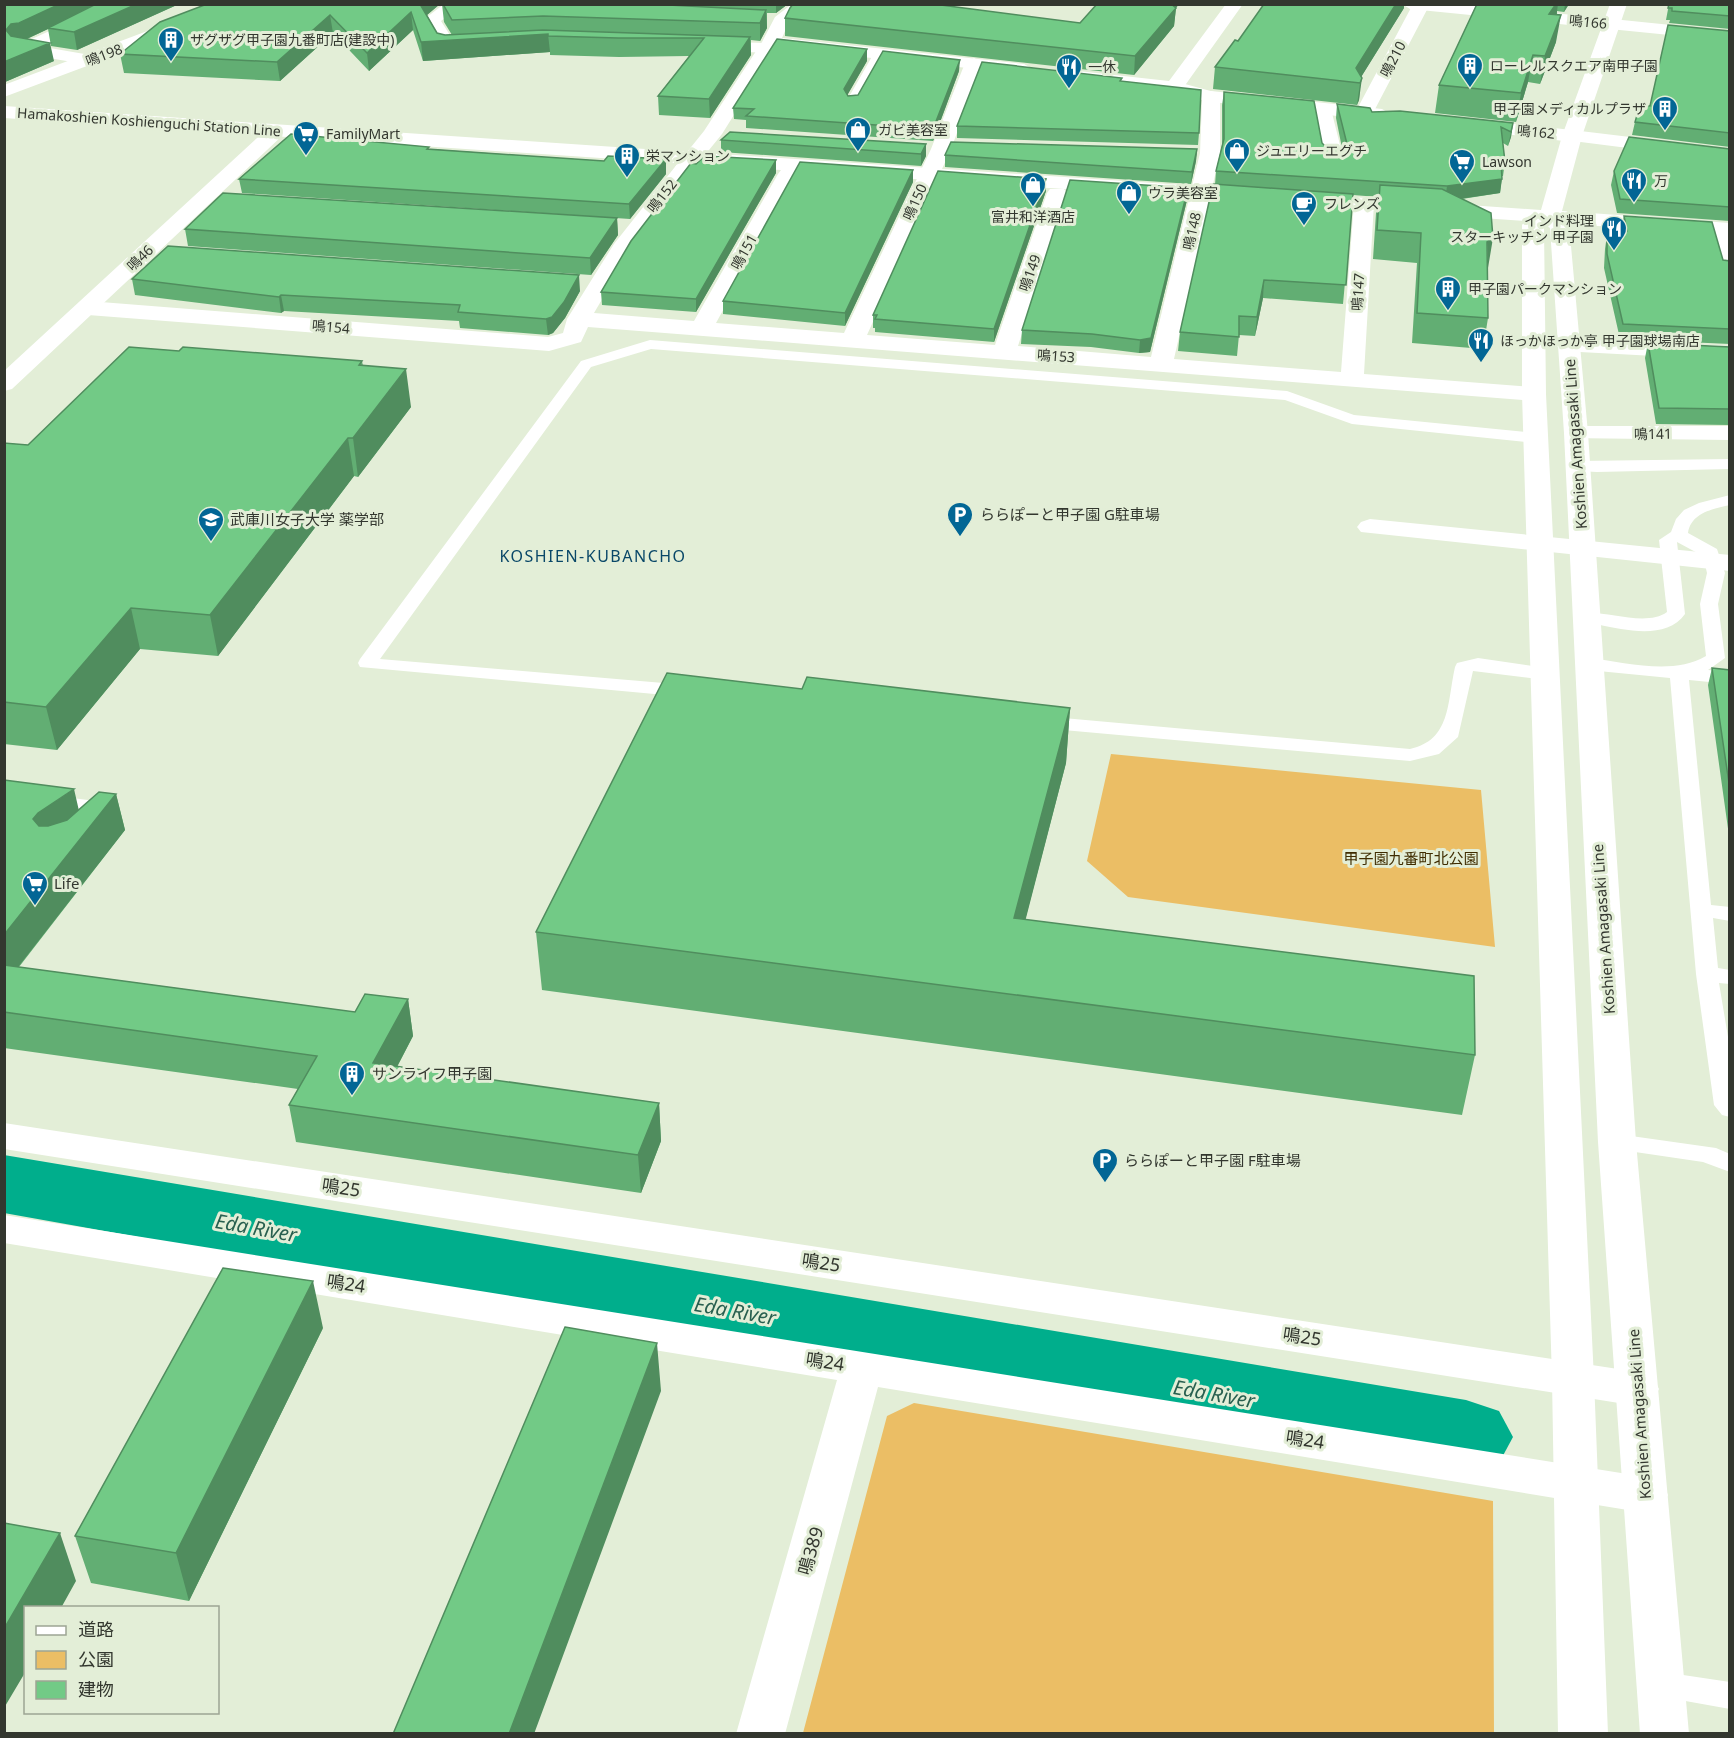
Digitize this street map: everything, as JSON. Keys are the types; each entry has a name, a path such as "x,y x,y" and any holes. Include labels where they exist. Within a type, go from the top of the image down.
{"street":[{"path":"25,49 124,4"},
{"name":"鳴198","path":"4,92 236,4"},
{"path":"456,4 432,20 447,46 491,44"},
{"name":"鳴152","path":"576,328 600,284 638,228 712,134 769,45 781,21 803,4"},
{"path":"1174,87 1235,4"},
{"path":"1583,1734 1573,1379 1564,1204 1534,394 1548,223 1572,136 1619,4"},
{"name":"鳴166","path":"1418,5 1730,36"},
{"name":"鳴210","path":"1364,113 1418,5"},
{"path":"759,20 781,21"},
{"path":"685,46 769,45 974,63 1174,87 1211,97 1399,117"},
{"path":"4,46 90,60"},
{"name":"鳴150","path":"853,339 941,147 974,63"},
{"name":"鳴148","path":"1161,364 1210,153 1211,97"},
{"path":"1322,109 1333,157"},
{"name":"Hamakoshien Koshienguchi Station Line","path":"4,112 271,135"},
{"name":"Hamakoshien Koshienguchi Station Line","path":"4,122 271,135 1270,202"},
{"name":"鳴162","path":"1456,123 1730,155"},
{"path":"712,134 735,135"},
{"name":"鳴46","path":"4,384 271,135"},
{"path":"918,147 965,146"},
{"path":"1187,152 1210,153"},
{"name":"Hamakoshien Koshienguchi Station Line","path":"689,163 788,174 925,179 1057,193 1201,197"},
{"name":"鳴151","path":"701,330 788,174"},
{"name":"鳴149","path":"1004,352 1057,193"},
{"path":"202,199 226,200"},
{"path":"1294,204 1727,235 1730,268"},
{"name":"鳴147","path":"1352,380 1363,208"},
{"name":"Koshien Amagasaki Line","path":"1548,223 1569,346 1577,449 1617,1142 1663,1685 1665,1734"},
{"path":"614,226 638,228"},
{"path":"147,251 171,253"},
{"path":"576,282 600,284"},
{"name":"鳴154","path":"88,308 549,344 576,328"},
{"name":"鳴153","path":"576,328 701,330 853,339 1534,394"},
{"path":"1569,346 1730,353"},
{"name":"鳴141","path":"1577,449 1608,435 1730,433"},
{"path":"1370,527 1730,562"},
{"name":"鳴25","path":"4,1136 1638,1389"},
{"name":"鳴24","path":"4,1229 1646,1495"},
{"name":"鳴389","path":"760,1734 862,1368"}],"lane":[{"path":"852,102 878,55"},
{"path":"707,693 367,663 586,364 650,344 1287,396 1352,419 1536,438"},
{"path":"1577,449 1634,469 1678,464 1730,464"},
{"path":"1679,535 1679,526 1687,514 1730,500"},
{"path":"1587,617 1651,625 1668,623 1676,614 1668,540 1679,535 1698,543 1711,553 1716,573 1710,585 1708,606 1716,658 1699,668 1678,672"},
{"path":"1023,721 1410,755 1432,750 1451,733 1464,667 1478,664 1546,674"},
{"path":"1588,664 1730,678"},
{"path":"1678,672 1701,910 1718,976 1726,1105 1730,1109"},
{"path":"4,795 96,806 101,819 93,830"},
{"path":"1701,910 1730,914"},
{"path":"1617,1142 1707,1154 1730,1164"},
{"path":"1663,1685 1730,1696"}],"green space":[{"name":"甲子園九番町北公園","path":"1111,754 1481,790 1495,947 1128,897 1087,861"},
{"path":"914,1403 1493,1501 1494,1733 803,1733 887,1416"}],"building":[{"path":"4,4 60,4 19,23 11,24 6,30 11,36 50,43 4,62"},
{"path":"96,4 137,4 74,32 48,28"},
{"path":"207,4 420,4 437,33 445,35 543,30 750,37 709,99 658,96 704,38 618,38 548,36 548,34 421,42 411,12 367,53 330,15 277,62 120,54 160,22"},
{"path":"443,4 649,4 766,10 760,23 543,16 452,20"},
{"path":"793,4 933,4 1080,23 1097,4 1171,4 1176,8 1135,56 785,18"},
{"path":"1264,4 1396,4 1356,68 1362,78 1360,83 1215,67 1235,40 1238,41"},
{"path":"1477,4 1556,4 1549,14 1561,15 1545,56 1533,55 1521,93 1439,85"},
{"path":"1669,4 1730,4 1730,16 1672,11 1672,8 1668,8"},
{"path":"1668,25 1730,31 1730,133 1635,122 1640,105 1650,106"},
{"path":"777,39 867,49 844,89 848,96 858,95 883,51 960,60 933,129 746,116 754,109 733,108"},
{"path":"982,62 1122,78 1120,81 1201,90 1199,133 957,126"},
{"path":"1224,92 1314,101 1322,143 1328,149 1342,149 1347,144 1337,104 1370,108 1372,112 1400,111 1513,123 1511,132 1501,127 1505,162 1501,162 1502,179 1447,186 1216,171 1224,139"},
{"path":"730,132 926,144 921,154 721,140"},
{"path":"291,134 429,147 427,149 604,161 608,156 666,159 629,204 239,179"},
{"path":"1629,137 1730,149 1730,207 1620,199 1614,171"},
{"path":"951,142 1197,149 1192,172 945,155"},
{"path":"705,156 776,160 696,299 601,292 631,241 691,163 696,164"},
{"path":"800,162 913,170 845,313 723,301"},
{"path":"938,171 1046,179 994,329 875,319 877,315 873,315"},
{"path":"1070,180 1188,188 1151,338 1140,340 1092,334 1022,330"},
{"path":"1213,184 1353,194 1346,285 1264,280 1257,317 1239,316 1239,337 1180,332"},
{"path":"1380,185 1442,189 1491,213 1493,238 1487,242 1488,318 1417,313 1421,233 1377,230"},
{"path":"223,193 617,218 590,258 185,229"},
{"path":"1624,216 1712,222 1723,260 1730,261 1730,329 1623,324 1607,254 1607,235 1627,231"},
{"path":"168,246 579,275 564,302 552,317 546,319 458,312 460,305 281,295 279,297 132,279"},
{"path":"1648,343 1730,347 1730,409 1659,408"},
{"path":"129,347 179,351 183,347 362,361 359,365 406,369 353,438 348,438 210,615 131,608 46,707 4,702 4,443 28,445"},
{"path":"1712,668 1730,670 1730,790"},
{"path":"667,673 802,689 807,677 1070,708 1014,918 1474,976 1475,1055 536,932"},
{"path":"4,780 74,789 38,813 33,819 39,826 48,826 67,820 99,792 116,794 4,935"},
{"path":"4,965 355,1012 365,994 408,999 373,1063 659,1103 638,1155 289,1105 317,1056 4,1012"},
{"path":"223,1268 313,1281 176,1553 75,1536"},
{"path":"565,1327 657,1343 509,1734 393,1734"},
{"path":"4,1523 60,1533 4,1629"}],"waterway":[{"name":"Eda River","path":"4,1184 1466,1437"}],"place":[{"name":"ザグザグ甲子園九番町店(建設中)","path":"171,63"},
{"name":"ローレルスクエア南甲子園","path":"1470,89"},
{"name":"一休","path":"1069,90"},
{"name":"甲子園メディカルプラザ","path":"1665,132"},
{"name":"ガビ美容室","path":"858,153"},
{"name":"FamilyMart","path":"306,157"},
{"name":"ジュエリーエグチ","path":"1237,174"},
{"name":"栄マンション","path":"627,179"},
{"name":"Lawson","path":"1462,185"},
{"name":"万","path":"1634,204"},
{"name":"富井和洋酒店","path":"1033,208"},
{"name":"ウラ美容室","path":"1129,216"},
{"name":"フレンズ","path":"1304,227"},
{"name":"インド料理 スターキッチン 甲子園","path":"1614,252"},
{"name":"甲子園パークマンション","path":"1448,312"},
{"name":"ほっかほっか亭 甲子園球場南店","path":"1481,364"},
{"name":"ららぽーと甲子園 G駐車場","path":"960,538"},
{"name":"武庫川女子大学 薬学部","path":"211,543"},
{"name":"Life","path":"35,907"},
{"name":"サンライフ甲子園","path":"352,1097"},
{"name":"ららぽーと甲子園 F駐車場","path":"1105,1184"}],"district":[{"name":"KOSHIEN-KUBANCHO","path":"593,556"}]}
